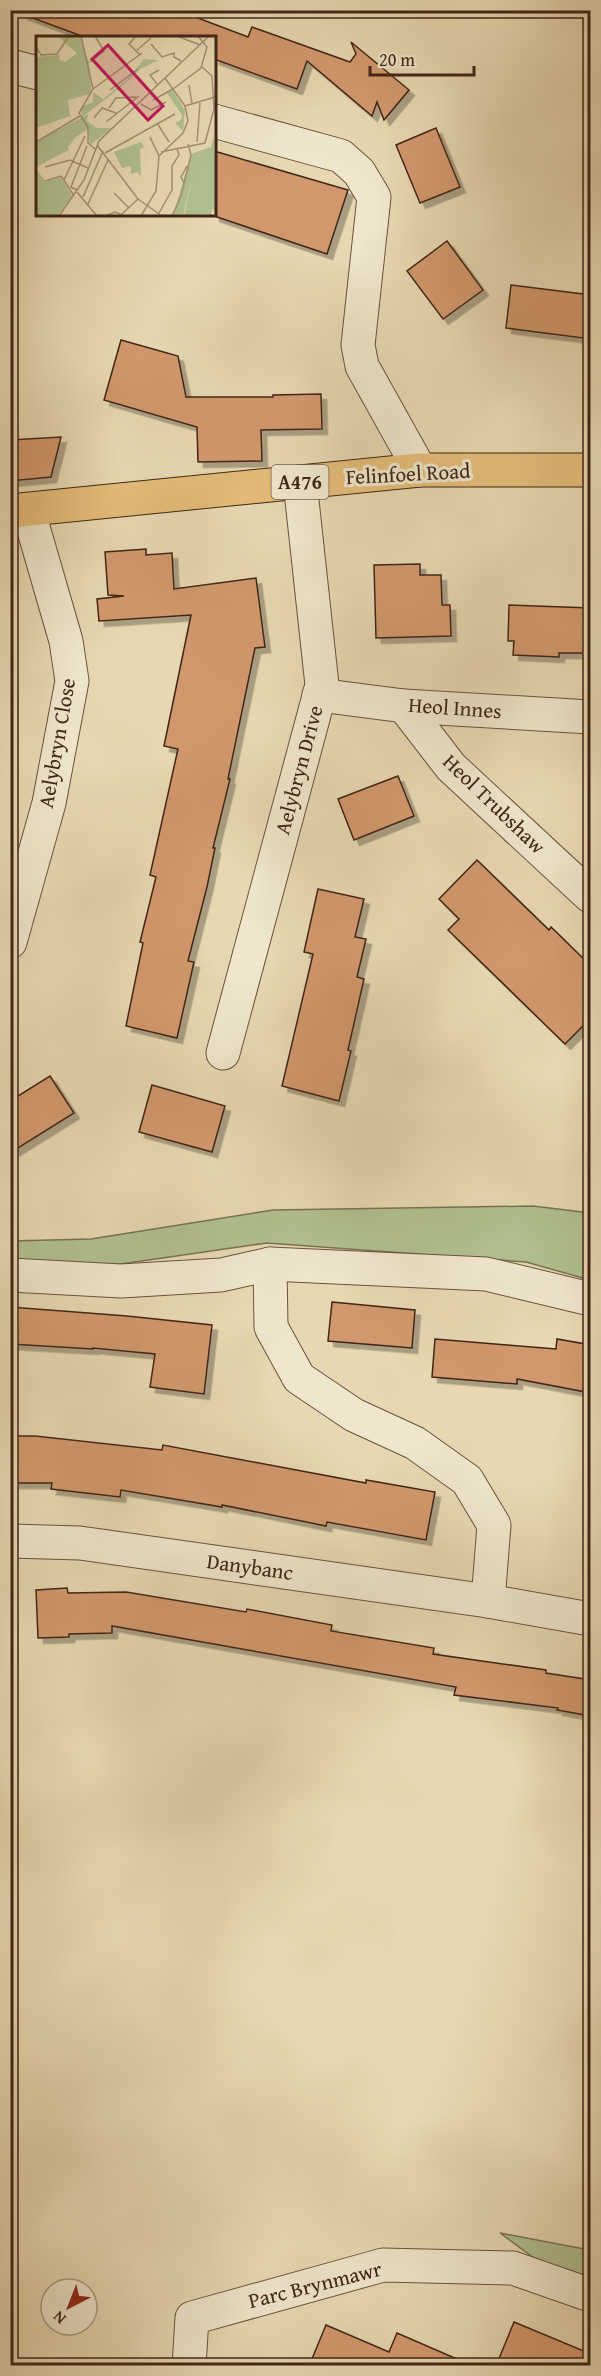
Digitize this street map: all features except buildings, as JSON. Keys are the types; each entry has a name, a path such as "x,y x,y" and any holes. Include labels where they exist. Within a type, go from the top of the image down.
{"main road":[{"name":"Felinfoel Road","path":"19,510 420,471 591,470"}],"street":[{"path":"10,66 36,72"},
{"path":"216,122 341,156 359,172 374,196 358,345 362,366 420,471"},
{"name":"Aelybryn Drive","path":"223,1053 322,685 300,482"},
{"name":"Aelybryn Close","path":"10,942 49,803 72,681 66,642 19,510"},
{"name":"Heol Innes","path":"319,695 404,706 591,717"},
{"name":"Heol Trubshaw","path":"404,706 451,767 591,896"},
{"path":"270,1264 272,1327 299,1378 354,1415 415,1443 466,1480 494,1525 488,1601"},
{"path":"10,1275 121,1281 221,1275 270,1264 486,1274 591,1299"},
{"name":"Danybanc","path":"10,1541 80,1543 488,1601 591,1618"},
{"name":"Parc Brynmawr","path":"189,2366 192,2318 383,2265 513,2268 591,2295"}],"green space":[{"path":"533,1206 590,1213 590,1280 526,1262 267,1243 107,1266 11,1260 10,1241 91,1239 273,1210"},
{"path":"500,2233 590,2250 590,2276 545,2266"}]}
